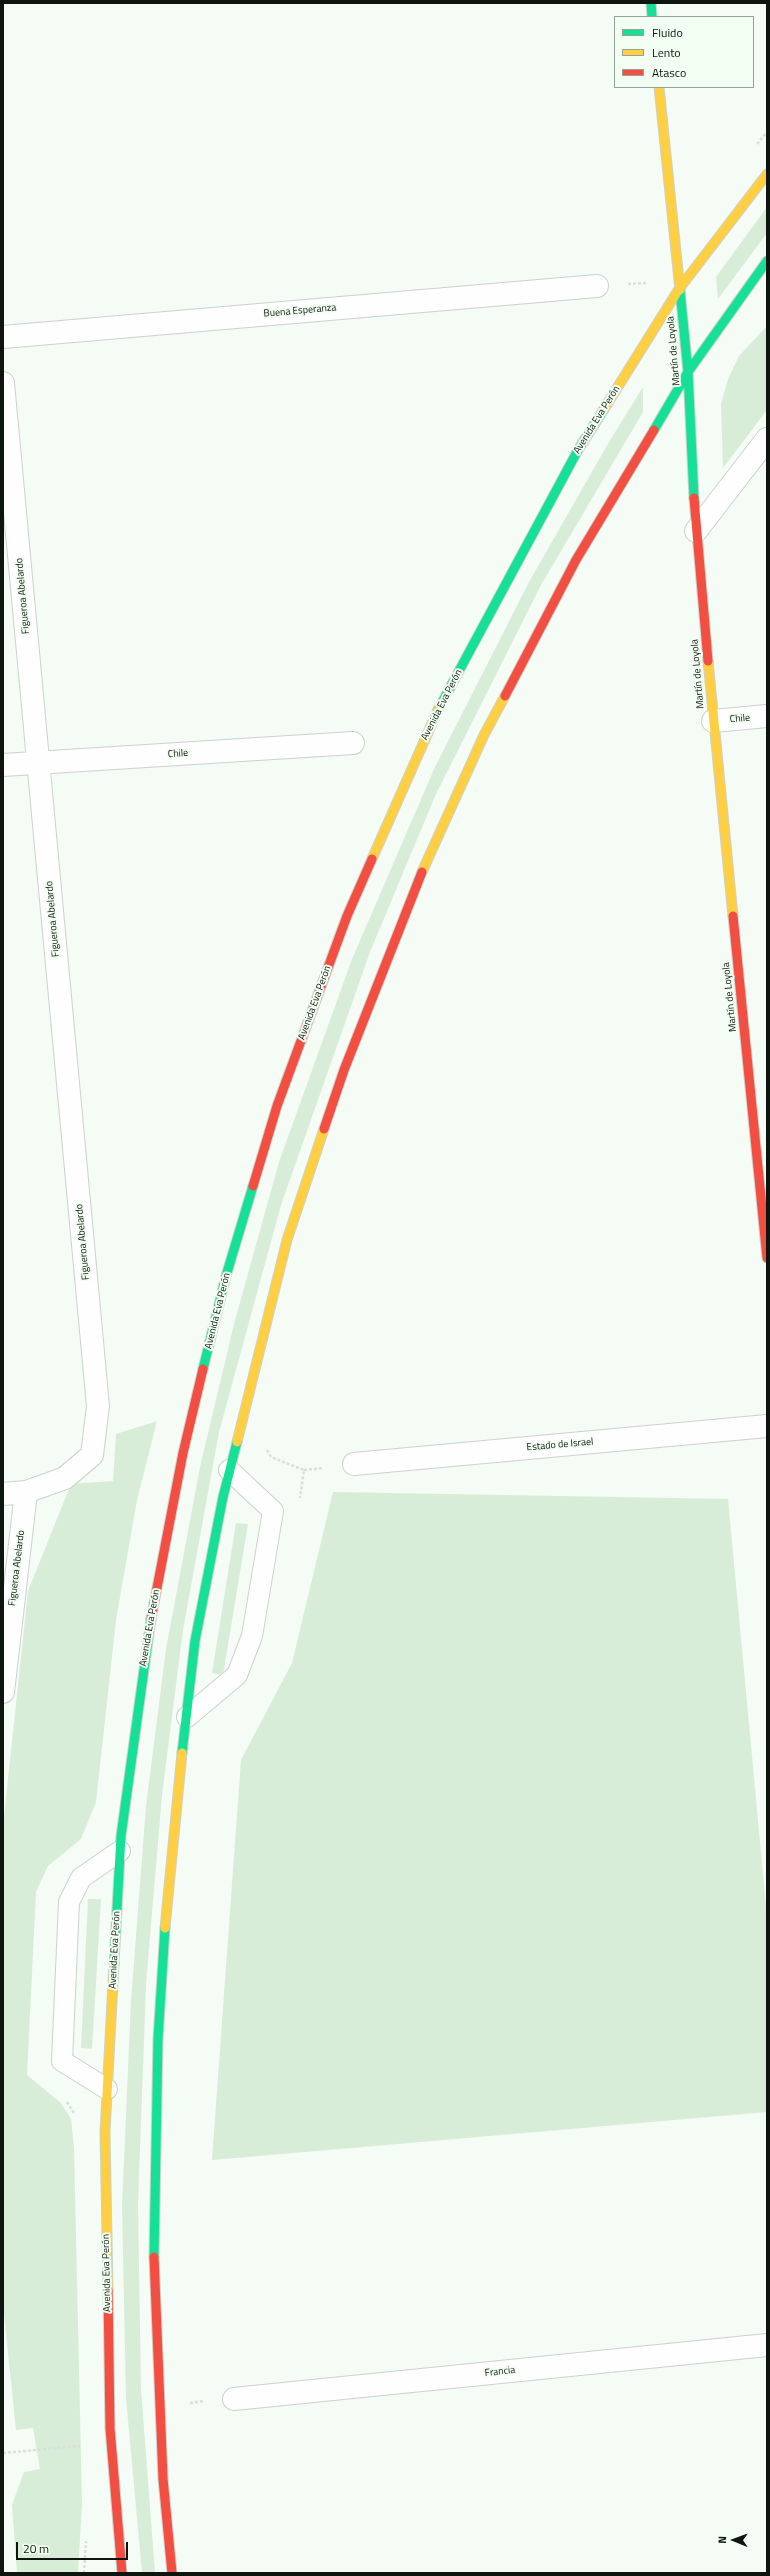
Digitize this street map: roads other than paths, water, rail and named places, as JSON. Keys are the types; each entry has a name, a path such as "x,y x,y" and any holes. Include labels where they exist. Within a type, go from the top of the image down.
{"main road":[{"path":"651,3 652,16"},
{"name":"Martín de Loyola","path":"659,88 688,372 696,531 713,721 767,1258"},
{"name":"Avenida Eva Perón","path":"122,2573 110,2428 105,2132 120,1851 148,1638 183,1453 226,1276 277,1106 347,916 429,727 578,450 679,289 767,174"},
{"path":"172,2573 163,2479 153,2225 158,2031 170,1873 195,1641 229,1470 287,1240 344,1070 427,859 484,735 576,560 688,372 738,299 767,261"}],"street":[{"name":"Buena Esperanza","path":"3,337 597,286"},
{"name":"Figueroa Abelardo","path":"3,383 98,1406 92,1455 65,1478 26,1492 3,1692"},
{"path":"696,531 767,439"},
{"name":"Chile","path":"713,721 767,716"},
{"name":"Chile","path":"3,765 353,743"},
{"name":"Estado de Israel","path":"354,1464 767,1426"},
{"path":"3,1494 26,1492"},
{"name":"Francia","path":"234,2399 767,2346"}],"lane":[{"path":"186,1717 237,1675 252,1636 273,1511 229,1470"},
{"path":"107,2089 62,2061 69,1902 81,1878 120,1851"}]}
